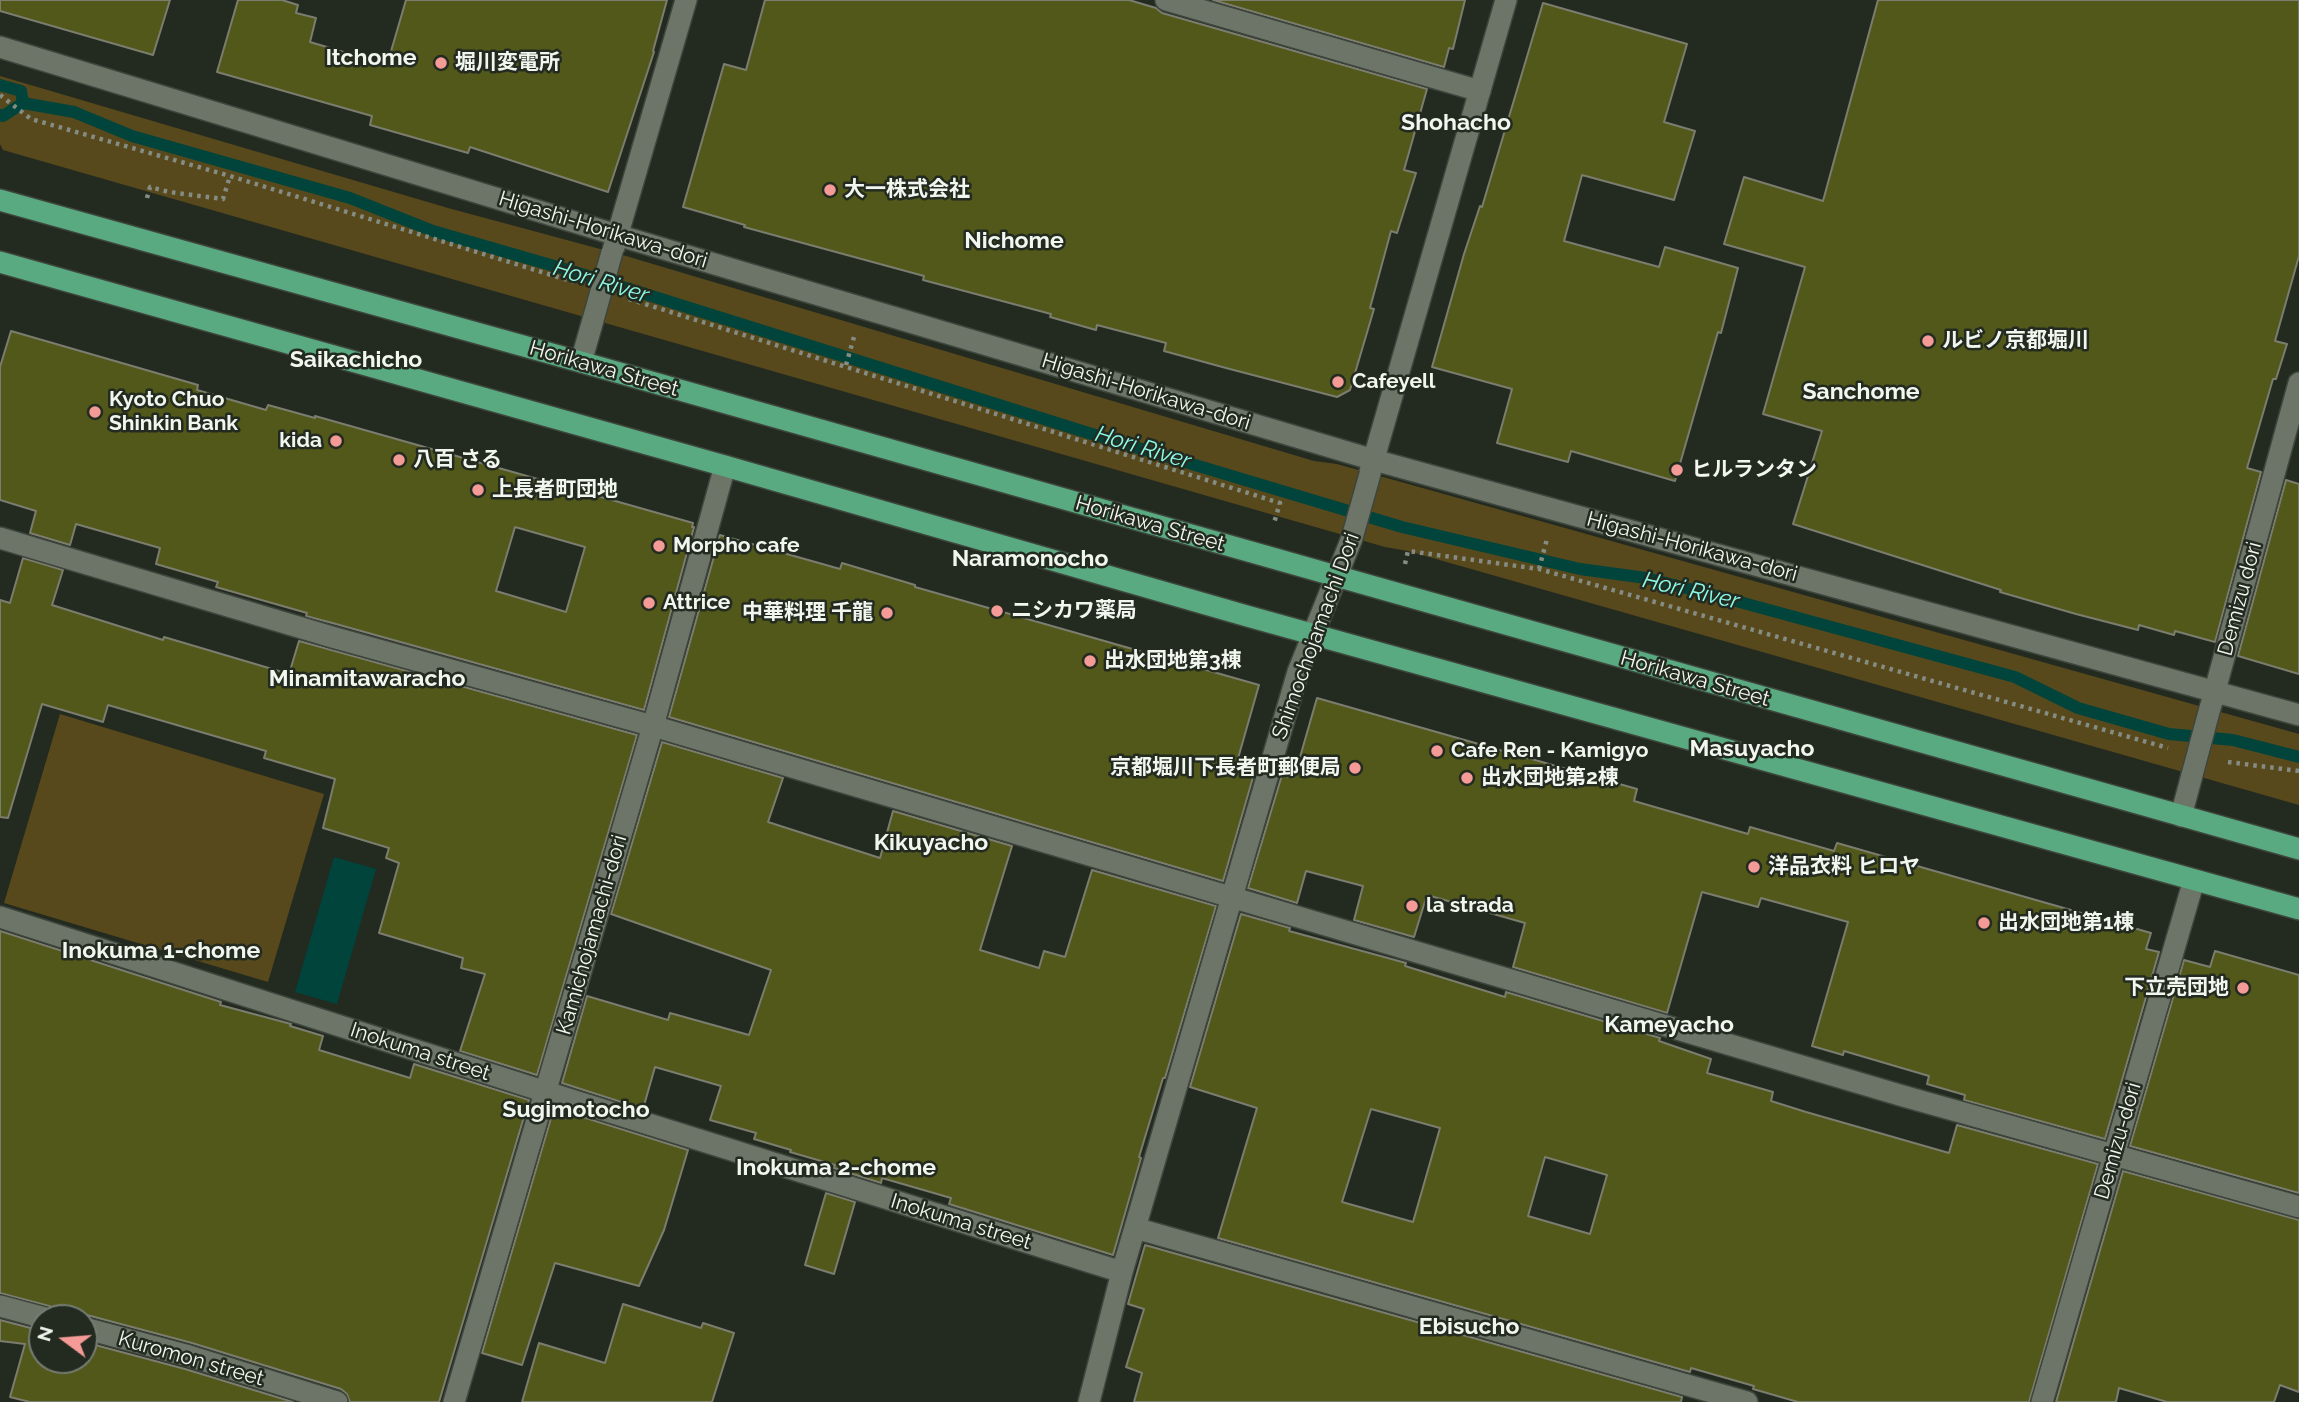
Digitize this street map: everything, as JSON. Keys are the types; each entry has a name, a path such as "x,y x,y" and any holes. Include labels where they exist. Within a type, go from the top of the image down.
{"main road":[{"name":"Horikawa Street","path":"0,200 2299,849"},
{"path":"0,262 1313,635 2299,909"}],"street":[{"path":"581,362 686,0"},
{"path":"1166,0 1480,91"},
{"name":"Shimochojamachi Dori","path":"1089,1402 1122,1272 1298,672 1352,538 1506,0"},
{"name":"Higashi-Horikawa-dori","path":"0,47 615,244 1372,467 2212,700 2299,715"},
{"name":"Demizu dori","path":"2181,816 2299,383"},
{"name":"Kamichojamachi-dori","path":"454,1402 653,726 725,466"},
{"path":"0,538 332,637 653,726 1864,1085 2299,1207"},
{"name":"Demizu-dori","path":"2042,1402 2194,880"},
{"name":"Inokuma street","path":"0,917 546,1093 1122,1272"},
{"path":"1135,1228 1747,1402"},
{"path":"0,1306 28,1313"},
{"name":"Kuromon street","path":"98,1332 189,1356 337,1402"}],"path":[{"path":"0,95 31,120 230,176 584,285"},
{"path":"147,198 150,187 223,199 230,176"},
{"path":"623,297 1280,503 1274,523"},
{"path":"846,365 853,337"},
{"path":"1539,569 1548,538"},
{"path":"1405,565 1408,551 1539,569 2170,749"},
{"path":"2223,762 2299,771"}],"shaded area":[{"path":"0,76 448,208 626,256 1314,461 1337,464 2299,734 2299,805 1408,551 1385,547 3,150 0,144"},
{"path":"60,714 324,794 268,982 4,903"}],"water":[{"path":"334,857 376,869 337,1004 295,992"}],"building":[{"path":"0,0 170,0 153,55 0,11"},
{"path":"238,0 282,0 298,5 296,13 316,18 310,42 387,65 406,0 667,0 654,52 608,192 470,147 468,153 370,125 372,116 217,72"},
{"path":"765,0 1129,0 1156,8 1162,13 1427,89 1404,170 1416,173 1397,233 1391,231 1370,308 1374,309 1350,390 1337,397 1164,351 1166,343 1097,325 1096,330 1050,317 1051,314 923,280 924,276 744,227 745,225 683,207 724,64 746,70"},
{"path":"1213,0 1465,0 1453,49 1449,48 1444,67"},
{"path":"1878,0 2299,0 2299,256 2275,341 2287,344 2276,379 2273,379 2247,468 2261,472 2215,642 2175,631 2174,635 2139,625 2138,630 2076,614 1793,524 1822,431 1763,414 1805,267 1724,244 1744,177 1823,201"},
{"path":"1543,3 1687,44 1664,122 1695,131 1674,200 1582,175 1564,241 1659,267 1665,247 1738,268 1721,333 1718,332 1675,481 1571,451 1568,462 1497,443 1512,389 1432,367 1464,254 1480,206 1482,207"},
{"path":"11,331 198,385 197,390 266,410 268,405 315,416 693,523 644,710 306,616 307,613 216,587 218,582 156,564 160,548 76,524 70,545 30,533 36,511 0,500 0,367","holes":["515,527 585,547 566,612 496,591"]},
{"path":"2286,480 2299,484 2299,674 2238,656"},
{"path":"720,535 840,569 842,563 915,587 1259,685 1237,762 1256,767 1223,881 669,717"},
{"path":"23,558 63,570 52,605 163,640 164,637 289,674 299,641 637,735 537,1075 460,1051 485,974 461,968 463,958 379,933 399,863 386,858 389,848 323,828 335,779 264,758 266,751 108,705 103,722 42,704 8,818 0,817 0,600 10,603"},
{"path":"1317,698 1637,789 1634,801 1748,834 1750,827 1834,851 1837,843 2151,933 2146,949 2159,952 2105,1139 1964,1100 1965,1095 1927,1084 1929,1076 1844,1051 1843,1055 1812,1046 1848,922 1761,898 1758,907 1702,892 1667,1013 1513,967 1525,923 1427,895 1414,937 1354,920 1363,886 1306,871 1297,903 1248,888 1282,775 1294,778"},
{"path":"662,742 783,778 768,822 880,858 893,811 1012,846 980,950 1039,968 1044,951 1065,957 1092,870 1216,906 1139,1157 1141,1158 1113,1255 949,1204 951,1198 882,1178 881,1183 754,1139 756,1133 710,1120 721,1086 655,1067 643,1109 562,1083 587,996 668,1020 670,1013 749,1035 771,970 611,914"},
{"path":"1241,914 1290,928 1289,931 1406,963 1405,966 1505,997 1506,992 1660,1038 1659,1041 1711,1059 1707,1073 1773,1092 1771,1101 1806,1112 1949,1153 1957,1125 2098,1164 2029,1402 1798,1402 1691,1368 1690,1372 1218,1238 1257,1108 1190,1087","holes":["1371,1109 1440,1128 1413,1222 1342,1202","1545,1157 1607,1175 1590,1234 1528,1216"]},
{"path":"0,931 221,1002 220,1005 291,1024 290,1026 323,1036 319,1050 410,1078 414,1064 529,1100 439,1402 350,1402 341,1389 192,1343 98,1318 98,1304 41,1304 0,1293"},
{"path":"2215,951 2299,975 2299,1193 2130,1146 2184,960 2210,967"},
{"path":"554,1108 688,1150 664,1230 639,1286 555,1263 522,1365 482,1353"},
{"path":"2123,1171 2299,1220 2299,1392 2280,1385 2274,1402 2167,1402 2119,1388 2116,1402 2056,1402"},
{"path":"826,1193 855,1202 834,1274 805,1265"},
{"path":"1145,1245 1682,1397 1681,1402 1134,1402 1142,1373 1126,1367 1144,1309 1128,1304"},
{"path":"623,1304 701,1328 703,1323 734,1333 712,1402 522,1402 539,1343 605,1363"},
{"path":"0,1320 28,1327 28,1374 98,1374 98,1346 293,1402 30,1402 10,1397 25,1344 0,1341"}],"waterway":[{"path":"0,85 21,91 23,103"},
{"name":"Hori River","path":"0,115 3,116 23,103 74,112 132,136 350,198 433,231 575,272 1095,435 1402,527 1580,569 1646,578 1725,598 2015,677 2078,708 2169,734 2233,740 2299,757"}],"place":[{"name":"堀川変電所","path":"441,63"},
{"name":"大一株式会社","path":"830,190"},
{"name":"ルビノ京都堀川","path":"1928,341"},
{"name":"Cafeyell","path":"1338,382"},
{"name":"Kyoto Chuo Shinkin Bank","path":"95,412"},
{"name":"kida","path":"336,441"},
{"name":"八百 さる","path":"399,460"},
{"name":"ヒルランタン","path":"1677,470"},
{"name":"上長者町団地","path":"478,490"},
{"name":"Morpho cafe","path":"659,546"},
{"name":"Attrice","path":"649,603"},
{"name":"ニシカワ薬局","path":"997,611"},
{"name":"中華料理 千龍","path":"887,613"},
{"name":"出水団地第3棟","path":"1090,661"},
{"name":"Cafe Ren - Kamigyo","path":"1437,751"},
{"name":"京都堀川下長者町郵便局","path":"1355,768"},
{"name":"出水団地第2棟","path":"1467,778"},
{"name":"洋品衣料 ヒロヤ","path":"1754,867"},
{"name":"la strada","path":"1412,906"},
{"name":"出水団地第1棟","path":"1984,923"},
{"name":"下立売団地","path":"2243,988"}],"district":[{"name":"Itchome","path":"371,58"},
{"name":"Shohacho","path":"1456,123"},
{"name":"Nichome","path":"1014,241"},
{"name":"Saikachicho","path":"356,360"},
{"name":"Sanchome","path":"1861,392"},
{"name":"Naramonocho","path":"1030,559"},
{"name":"Minamitawaracho","path":"367,679"},
{"name":"Masuyacho","path":"1752,749"},
{"name":"Kikuyacho","path":"931,843"},
{"name":"Inokuma 1-chome","path":"161,951"},
{"name":"Kameyacho","path":"1669,1025"},
{"name":"Sugimotocho","path":"576,1110"},
{"name":"Inokuma 2-chome","path":"836,1168"},
{"name":"Ebisucho","path":"1469,1327"}]}
